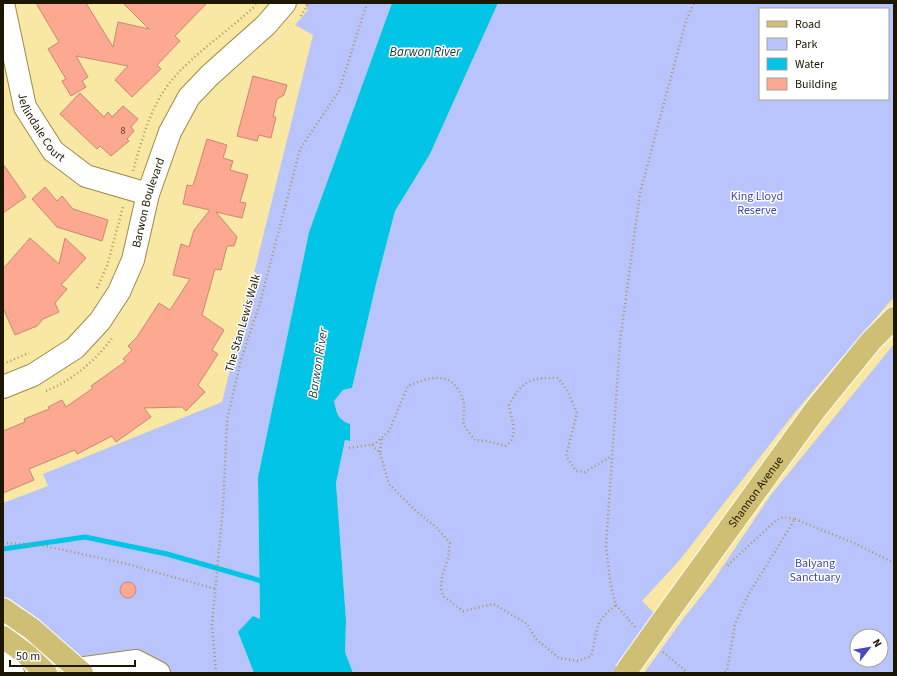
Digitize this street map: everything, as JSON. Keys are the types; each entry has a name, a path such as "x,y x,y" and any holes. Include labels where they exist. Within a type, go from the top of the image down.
{"main road":[{"name":"Shannon Avenue","path":"625,673 815,410 871,341 894,318"},
{"path":"3,609 32,629 80,671"},
{"path":"3,637 26,654 45,672"}],"street":[{"name":"Jellindale Court","path":"3,3 25,107 53,151 86,176 148,194"},
{"name":"Barwon Boulevard","path":"3,387 34,374 75,348 100,321 119,292 133,260 148,194 170,132 189,97 210,75 266,25 285,3"},
{"path":"3,642 13,673"},
{"path":"80,671 136,661 159,673"},
{"path":"18,673 23,666 28,665 45,672"}],"path":[{"name":"The Stan Lewis Walk","path":"216,673 212,625 216,589 227,420 241,360 260,302 300,149 339,92 367,3"},
{"path":"639,631 616,605 611,587 606,547 620,342 640,193 686,21 694,3"},
{"path":"349,448 371,445 382,438 389,431 408,386 427,378 441,378 453,382 464,400 464,425 476,440 488,441 505,446 511,443 515,432 509,405 517,390 526,382 541,377 558,378 567,390 577,413 566,456 576,471 584,472 611,457"},
{"path":"382,438 380,452 389,484 416,511 436,527 450,543 448,559 442,576 441,587 443,596 463,611 494,604 527,624 536,639 559,658 578,661 591,656 597,624 604,615 616,605"},
{"path":"371,445 380,452"},
{"path":"724,569 774,522 783,517 795,519 856,544 894,563"},
{"path":"721,673 726,672 735,624 748,595 795,519"},
{"path":"3,543 48,546 122,563 216,589"},
{"path":"662,651 688,673"}],"green space":[{"path":"304,3 392,3 309,232 258,477 260,620 238,632 254,673 95,673 18,607 3,598 3,503 48,486 43,474 222,402 313,35 295,25 308,10"},
{"name":"King Lloyd Reserve","path":"498,3 894,3 894,297 796,411 679,561 642,601 662,621 625,673 353,673 345,652 346,620 336,483 345,440 349,441 334,401 343,390 352,388 376,284 395,211 430,154"},
{"name":"Balyang Sanctuary","path":"894,344 894,673 644,673 683,619 713,581 770,496"}],"water":[{"name":"Barwon River","path":"392,3 498,3 430,154 395,211 376,284 352,388 343,390 334,401 340,418 350,424 350,441 345,440 336,483 346,620 345,652 353,673 254,673 238,632 253,616 260,619 258,477 309,232"}],"building":[{"path":"36,3 86,3 113,47 118,22 149,29 123,3 207,3 175,36 180,41 157,65 161,69 132,97 115,80 128,66 76,56 88,77 82,81 86,87 71,96 62,81 66,79 48,49 59,42"},
{"path":"253,76 287,85 284,95 277,99 273,117 276,117 271,138 259,135 257,141 237,136"},
{"path":"80,93 104,117 108,112 112,117 123,106 138,119 131,127 134,131 127,139 129,141 111,156 100,146 97,149 60,114"},
{"path":"207,139 227,145 223,158 233,161 230,170 248,175 240,202 246,203 242,218 216,212 237,237 234,246 227,246 221,270 215,269 202,315 224,330 212,350 218,354 198,385 205,392 186,411 182,407 144,408 151,417 116,442 112,436 77,454 75,450 29,469 34,480 3,493 3,431 25,422 24,419 49,409 48,407 62,400 66,407 93,388 91,386 126,361 123,359 132,350 128,346 137,337 159,303 170,310 190,279 173,275 181,244 189,247 194,230 210,210 183,204 187,185 193,186"},
{"path":"3,164 26,197 3,213"},
{"path":"45,187 57,201 62,196 73,209 108,220 102,241 57,227 32,199"},
{"path":"30,238 59,264 65,238 86,258 61,285 67,289 55,303 59,312 43,319 37,326 15,335 3,308 3,269"},
{"path":"125,582 131,582 136,587 134,596 131,598 125,598 120,593 120,587"}],"waterway":[{"path":"3,549 85,537 167,554 265,582"}]}
